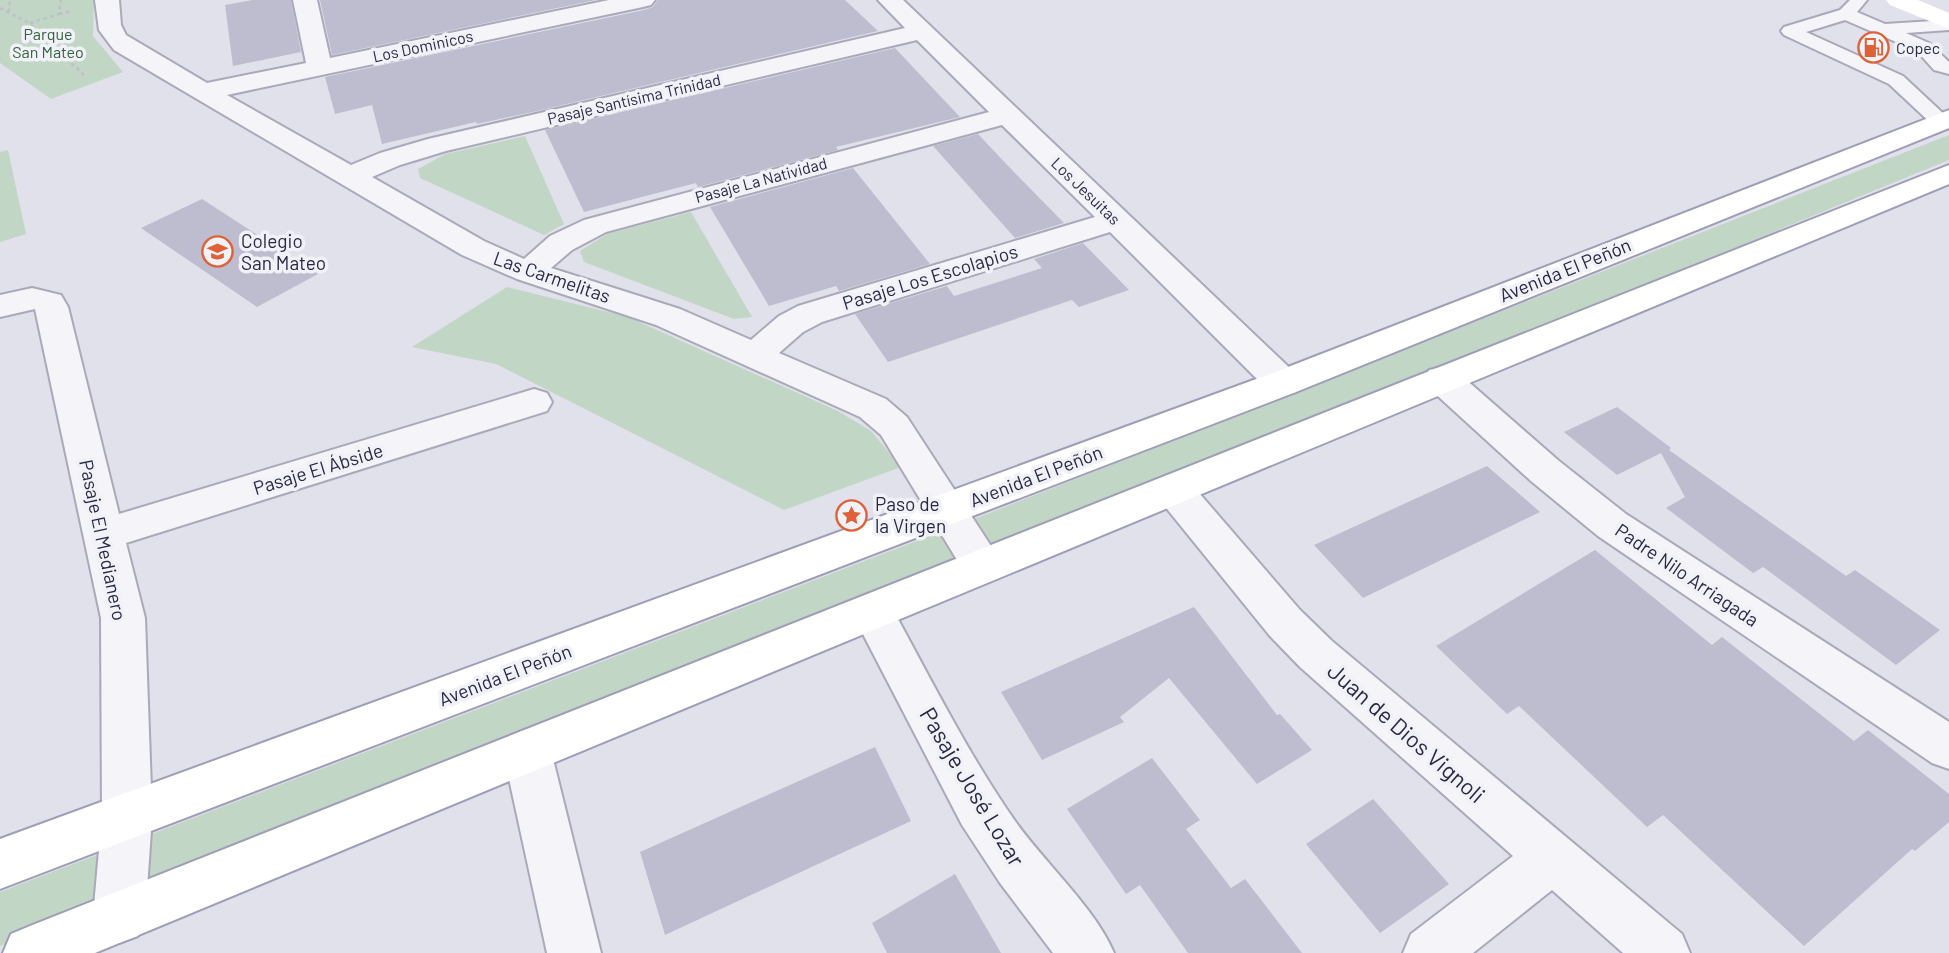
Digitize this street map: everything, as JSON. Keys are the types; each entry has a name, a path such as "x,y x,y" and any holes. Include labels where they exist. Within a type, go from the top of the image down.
{"main road":[{"path":"1898,0 1949,23"},
{"name":"Avenida El Peñón","path":"0,864 1269,388 1944,120"},
{"path":"30,953 91,934 527,751 1949,174"},
{"path":"1269,388 1298,438"}],"street":[{"name":"Las Carmelitas","path":"107,0 108,27 116,40 473,248 528,272 634,304 860,401 885,416 902,437 945,510 983,566"},
{"path":"305,0 320,68"},
{"name":"Los Dominicos","path":"202,92 320,68 502,19 643,0"},
{"name":"Los Jesuitas","path":"890,0 1116,220 1269,388"},
{"name":"Pasaje Santísima Trinidad","path":"349,177 390,159 438,145 922,31"},
{"name":"Pasaje La Natividad","path":"528,272 561,243 595,226 1007,115"},
{"name":"Pasaje Los Escolapios","path":"755,355 791,324 810,314 1116,220"},
{"name":"Pasaje El Medianero","path":"0,306 32,299 49,302 123,618 127,817 91,934"},
{"name":"Padre Nilo Arriagada","path":"1442,379 1545,471 1612,525 1949,748"},
{"name":"Pasaje El Ábside","path":"103,535 534,402"},
{"name":"Juan de Dios Vignoli","path":"1173,489 1286,623 1316,654 1663,953"},
{"name":"Pasaje José Lozar","path":"872,611 991,827 1024,875 1087,953"},
{"path":"527,751 574,953"},
{"path":"1430,953 1552,858"}],"lane":[{"path":"1859,0 1846,14 1790,31 1896,80 1944,120"},
{"path":"1846,14 1923,47 1945,67"},
{"path":"1882,29 1949,23"},
{"path":"1896,80 1945,67"}],"path":[{"path":"9,12 10,0"},
{"path":"29,23 59,14 61,0"},
{"path":"0,8 29,23 86,77"}],"green space":[{"name":"Parque San Mateo","path":"0,0 94,0 93,36 123,72 51,99 0,63"},
{"path":"1949,135 1949,160 380,803 0,946 0,892 987,514"},
{"path":"525,136 564,224 544,235 420,178 418,169 445,154"},
{"path":"8,150 26,234 0,242 0,152"},
{"path":"691,212 752,317 734,319 584,262 580,251 607,234"},
{"path":"507,287 628,317 838,411 871,431 901,467 784,510 496,364 412,347"}],"building":[{"path":"253,0 291,0 301,52 233,66 225,5"},
{"path":"320,0 596,0 332,55"},
{"path":"658,0 845,0 878,31 537,111 382,144 372,105 335,114 325,77 644,10 653,7"},
{"path":"895,48 960,117 836,147 838,150 698,187 696,183 584,212 545,130"},
{"path":"978,134 1064,223 1015,238 933,146"},
{"path":"853,168 930,264 839,291 836,286 769,306 710,207"},
{"path":"202,199 318,274 257,307 141,228"},
{"path":"1083,243 1129,290 1079,307 1072,300 888,362 855,314 947,286 954,296 1042,268 1034,259"},
{"path":"1617,407 1671,448 1669,450 1846,576 1855,570 1940,630 1896,665 1763,567 1753,573 1666,508 1685,497 1661,453 1617,475 1564,432"},
{"path":"1487,466 1540,512 1363,598 1314,545"},
{"path":"1595,550 1712,645 1722,637 1854,741 1868,730 1949,794 1949,822 1915,851 1912,849 1804,946 1663,815 1647,827 1519,706 1507,714 1436,646"},
{"path":"1194,607 1277,715 1280,714 1312,750 1257,784 1169,678 1120,717 1124,722 1042,760 1001,692"},
{"path":"875,747 911,821 665,935 640,852"},
{"path":"1152,758 1200,820 1186,829 1231,888 1245,879 1302,953 1188,953 1140,885 1126,894 1067,809"},
{"path":"1373,799 1449,884 1380,933 1306,844"},
{"path":"955,874 1001,953 887,953 872,923"}],"place":[{"name":"Copec","path":"1873,48"},
{"name":"Colegio San Mateo","path":"218,252"},
{"name":"Paso de la Virgen","path":"852,515"}]}
